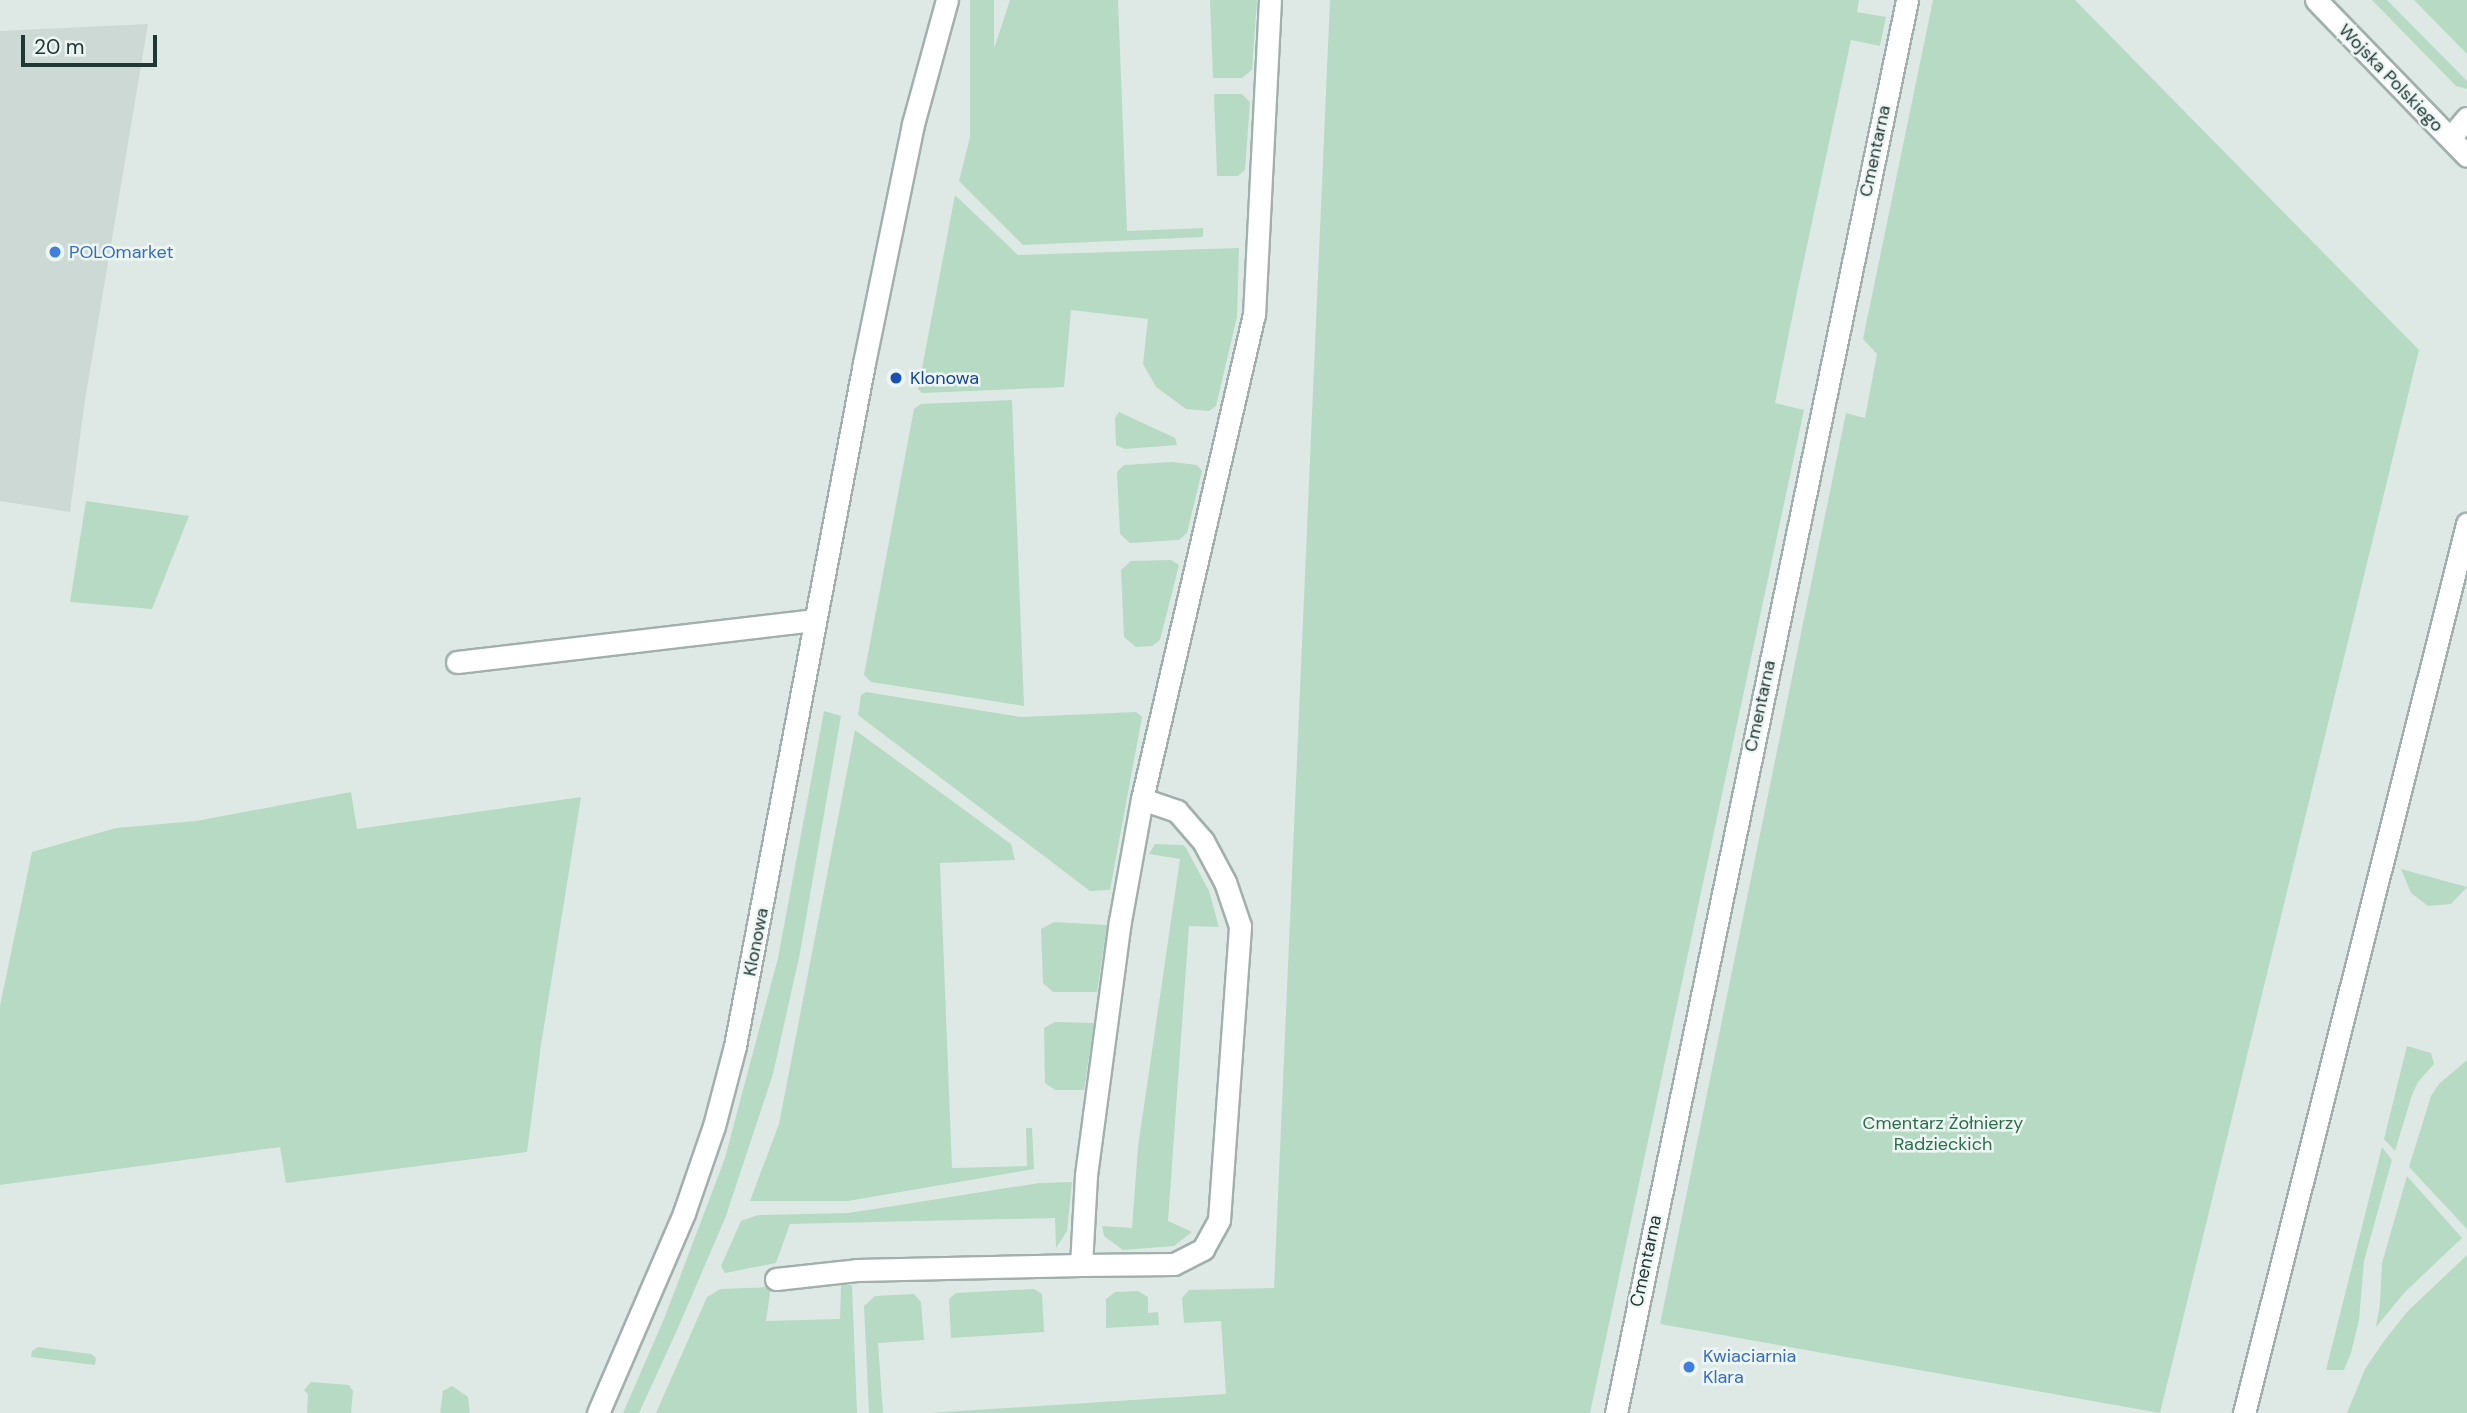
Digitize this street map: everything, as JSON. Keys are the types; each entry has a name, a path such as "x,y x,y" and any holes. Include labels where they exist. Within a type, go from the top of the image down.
{"street":[{"name":"Klonowa","path":"598,1413 684,1213 714,1126 735,1046 766,891 814,621 913,124 947,0"},
{"path":"1081,1265 1093,1127 1120,921 1142,799 1254,316 1270,0"},
{"name":"Cmentarna","path":"1616,1413 1907,0"},
{"name":"Wojska Polskiego","path":"2316,0 2467,156"},
{"path":"2450,138 2467,118"},
{"path":"2244,1413 2467,525"},
{"path":"457,662 814,621"},
{"path":"776,1279 857,1270 1174,1264 1203,1249 1220,1220 1240,926 1225,882 1203,841 1177,811 1142,799"}],"shaded area":[{"name":"POLOmarket","path":"148,24 85,400 70,512 0,501 0,31"}],"green space":[{"path":"970,0 994,0 994,141 970,141"},
{"path":"1010,0 1118,0 1127,231 1203,228 1203,237 1023,245 959,181 986,73"},
{"path":"1210,0 1257,0 1252,70 1242,78 1213,78"},
{"path":"1330,0 1859,0 1857,12 1886,17 1880,46 1851,40 1798,288 1775,403 1804,410 1590,1413 929,1413 1226,1394 1221,1321 1184,1323 1182,1298 1189,1290 1274,1288"},
{"name":"Cmentarz Żołnierzy Radzieckich","path":"1933,0 2075,0 2419,350 2160,1413 1660,1324 1846,413 1865,418 1877,354 1863,339"},
{"path":"2372,0 2387,0 2467,81 2467,89 2456,86"},
{"path":"2414,0 2467,0 2467,54"},
{"path":"1214,94 1242,94 1250,102 1245,170 1238,176 1217,176"},
{"path":"955,195 1018,255 1239,248 1237,317 1216,406 1209,411 1186,409 1156,387 1143,364 1148,319 1071,310 1064,387 922,393 918,389"},
{"path":"1012,400 1024,706 871,682 864,675 914,409 921,404"},
{"path":"1119,412 1175,438 1177,445 1125,449 1116,445 1115,418"},
{"path":"1172,462 1197,465 1202,471 1187,533 1179,540 1130,543 1120,534 1117,472 1124,465"},
{"path":"86,501 189,516 152,609 70,602"},
{"path":"1171,560 1179,565 1160,640 1152,646 1136,647 1124,637 1121,570 1131,561"},
{"path":"866,692 1021,717 1136,712 1142,717 1110,890 1090,891 858,715 861,695"},
{"path":"824,711 841,716 800,953 773,1074 726,1216 678,1328 639,1413 623,1413 664,1319 725,1158 778,958"},
{"path":"855,730 1011,844 1015,860 940,863 952,1168 1027,1166 1026,1128 1032,1128 1034,1169 848,1201 750,1201 779,1124"},
{"path":"351,792 357,829 581,797 541,1045 527,1152 286,1183 280,1147 0,1185 0,1006 32,852 116,828 196,821"},
{"path":"1155,844 1183,845 1186,848 1209,891 1219,927 1189,926 1168,1221 1192,1232 1174,1246 1123,1250 1104,1236 1102,1226 1132,1228 1138,1147 1180,859 1149,854"},
{"path":"2401,869 2467,887 2451,904 2428,906 2411,893"},
{"path":"1054,922 1107,925 1097,992 1053,992 1043,983 1041,929"},
{"path":"1055,1022 1094,1023 1084,1090 1055,1090 1045,1083 1044,1028"},
{"path":"2407,1046 2431,1053 2434,1064 2418,1082 2412,1095 2395,1151 2384,1139"},
{"path":"2467,1060 2467,1229 2409,1167 2431,1096 2439,1084"},
{"path":"2382,1147 2392,1160 2364,1261 2359,1320 2351,1353 2344,1370 2326,1370"},
{"path":"2407,1176 2462,1238 2405,1292 2376,1327 2382,1263"},
{"path":"1072,1182 1067,1231 1056,1248 1055,1218 790,1224 776,1263 725,1273 721,1266 741,1221 758,1215 849,1213 1039,1183"},
{"path":"2467,1255 2467,1413 2347,1413 2365,1369 2384,1341 2407,1312"},
{"path":"841,1285 852,1285 857,1413 656,1413 707,1297 720,1289 771,1287 766,1321 840,1319"},
{"path":"1034,1289 1042,1294 1044,1332 951,1338 949,1299 956,1293"},
{"path":"1138,1291 1148,1297 1148,1313 1158,1312 1159,1325 1106,1328 1106,1299 1115,1292"},
{"path":"914,1294 921,1302 924,1340 878,1343 883,1413 869,1413 864,1306 875,1296"},
{"path":"38,1347 91,1354 96,1358 95,1365 31,1357 32,1351"},
{"path":"311,1382 349,1385 353,1391 351,1413 307,1413 308,1394 304,1390"},
{"path":"452,1386 468,1397 470,1413 440,1413 443,1391"}],"place":[{"name":"POLOmarket","path":"55,252"},
{"name":"Klonowa","path":"896,378"},
{"name":"Kwiaciarnia Klara","path":"1689,1367"}]}
